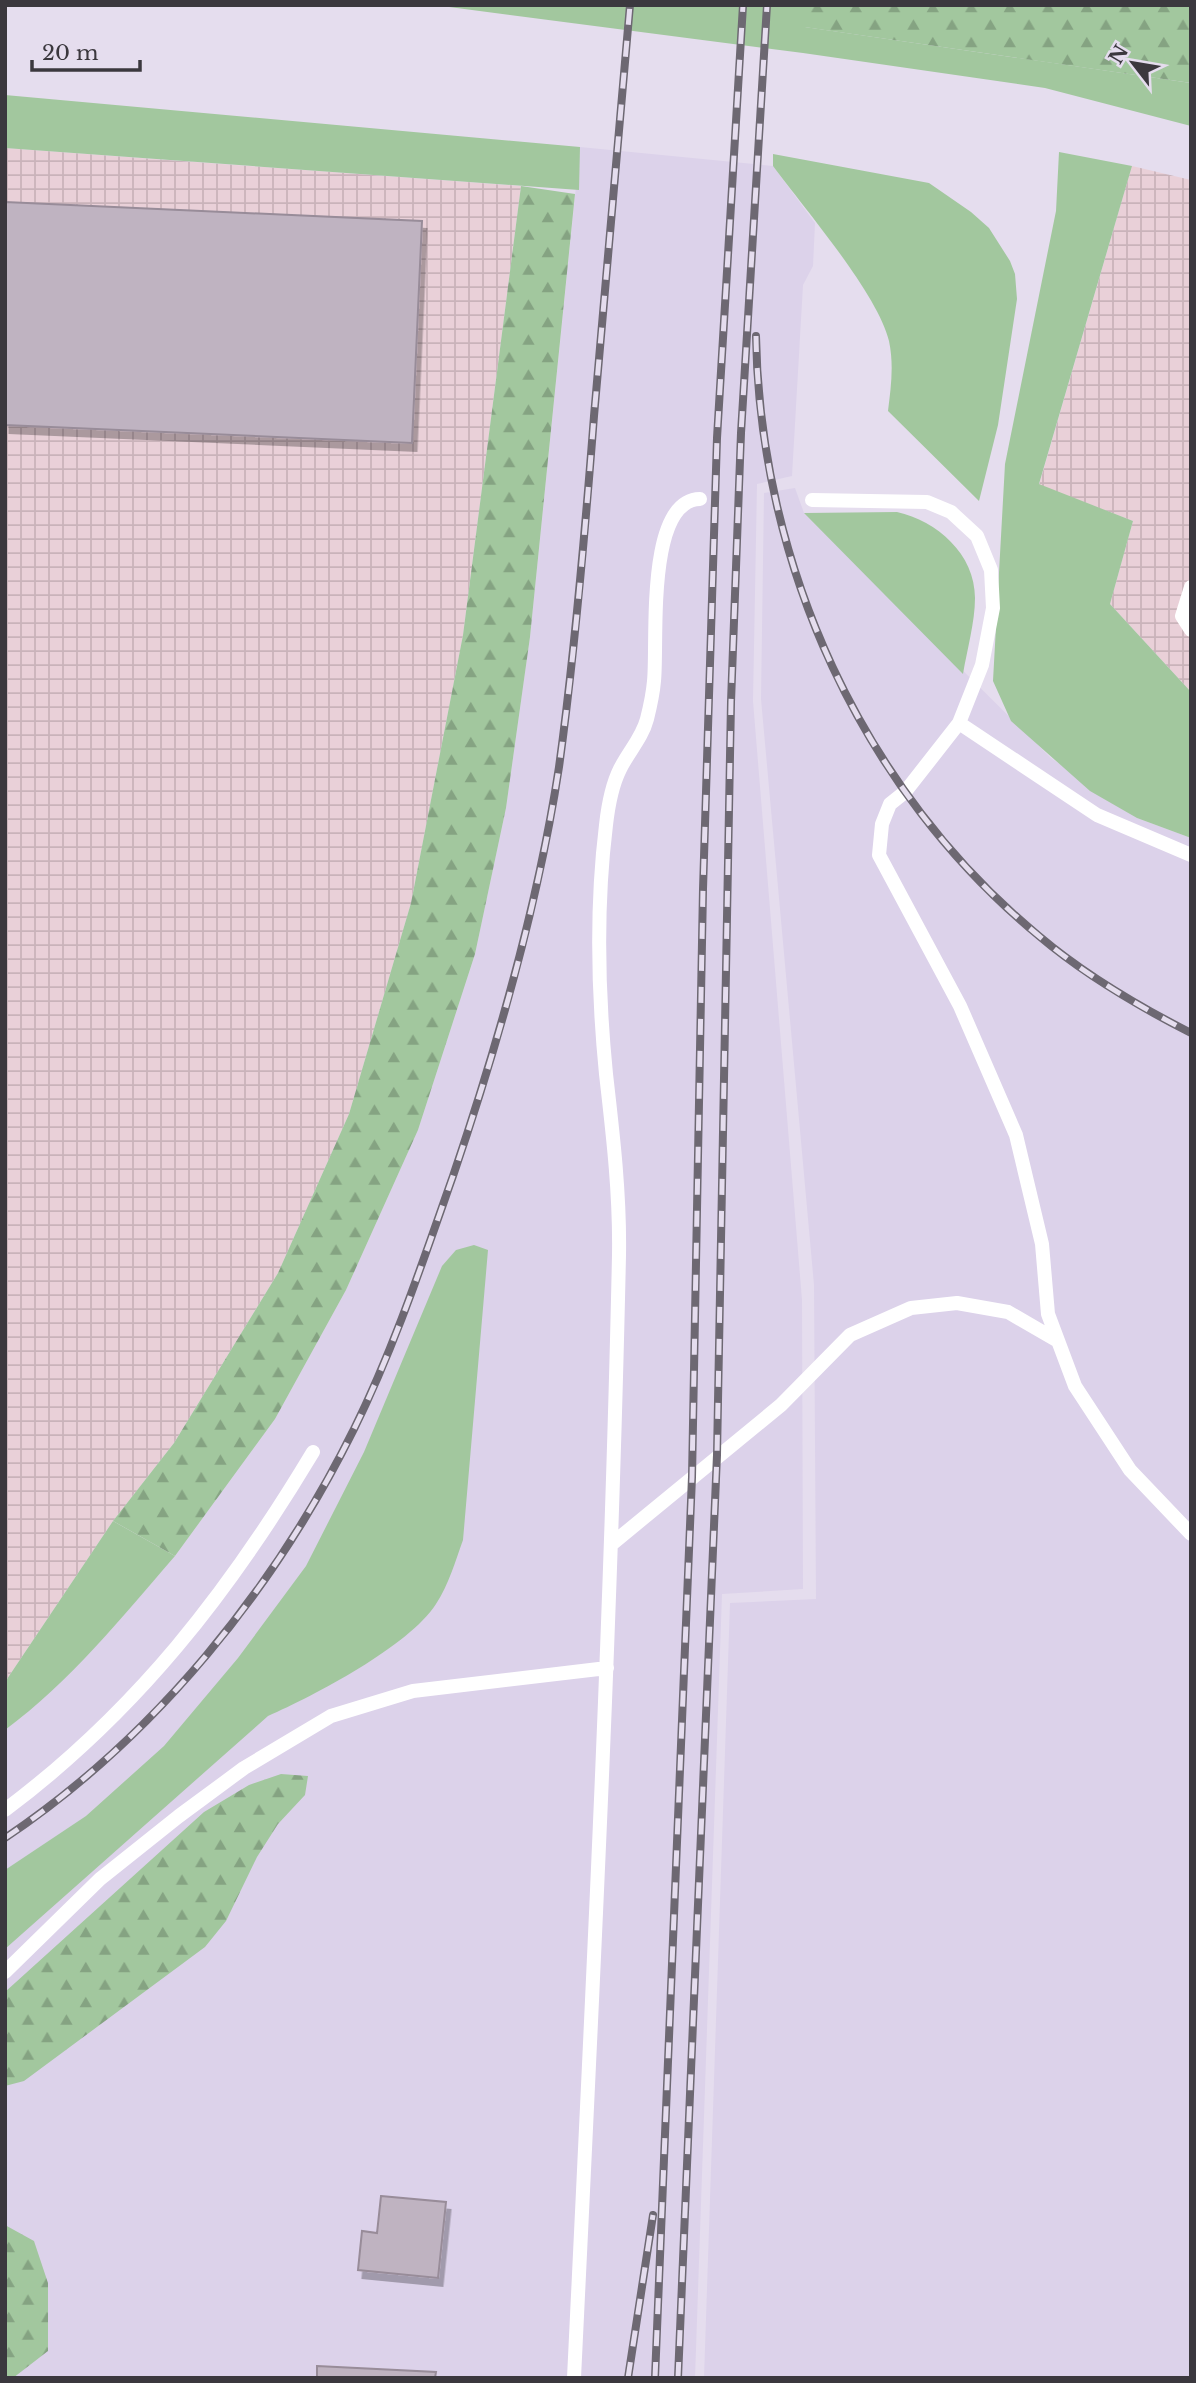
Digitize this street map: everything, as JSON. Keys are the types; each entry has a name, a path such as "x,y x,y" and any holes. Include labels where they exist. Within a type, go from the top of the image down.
{"lane":[{"path":"574,2378 613,1543 620,1220 618,1163 606,1069 600,931 606,823 621,767 636,746 646,722 654,680 653,624 661,555 672,518 681,505 691,499 701,499"},
{"path":"812,500 927,502 951,512 977,536 991,570 993,608 982,666 959,723 905,792 890,804 882,824 878,855 960,1006 1016,1135 1042,1244 1048,1314 1076,1386 1130,1470 1191,1534"},
{"path":"1191,587 1182,616 1191,630"},
{"path":"959,723 1097,814 1191,855"},
{"path":"613,1543 781,1405 850,1335 911,1308 957,1303 1008,1312 1058,1341"},
{"path":"5,1810 77,1752 131,1699 201,1620 262,1537 313,1452"},
{"path":"5,1972 100,1879 179,1816 244,1768 331,1716 413,1691 607,1668"}],"shaded area":[{"path":"580,147 773,166 815,223 813,266 803,285 792,476 757,484 753,701 802,1300 803,1589 722,1594 695,2378 5,2378 5,1730 23,1716 109,1632 175,1556 275,1419 346,1290 418,1130 475,954 506,808 530,637"},
{"path":"5,148 521,186 463,635 411,903 349,1114 278,1273 174,1443 113,1521 5,1682"},
{"path":"1132,166 1191,180 1191,692 1110,604 1133,521 1039,485"},
{"path":"795,488 804,513 1051,758 1137,818 1191,838 1191,2378 704,2378 730,1603 816,1599 814,1285 761,699 764,493"}],"green space":[{"path":"434,5 805,5 805,27 1191,83 1191,126 1045,88 803,53"},
{"path":"805,5 1191,5 1191,83 804,27"},
{"path":"5,95 580,147 579,190 5,148"},
{"path":"1059,152 1132,166 1039,484 1133,521 1110,604 1191,692 1191,838 1137,818 1090,791 1011,721 993,681 1005,464 1056,211"},
{"path":"773,154 929,183 989,228 1010,261 1015,274 1017,299 998,425 979,501 888,411 891,359 889,341 882,322 856,276 773,166"},
{"path":"521,186 575,194 530,637 506,808 475,954 418,1130 346,1290 275,1419 175,1556 113,1521 174,1443 278,1273 349,1114 411,903 463,635"},
{"path":"897,512 912,516 939,532 961,554 968,567 973,582 975,607 963,674 804,513"},
{"path":"474,1245 488,1250 463,1540 448,1581 436,1604 423,1620 383,1653 334,1683 268,1716 5,1949 5,1870 86,1816 164,1746 238,1658 306,1566 364,1452 442,1266 456,1250"},
{"path":"113,1521 175,1556 74,1670 5,1730 5,1682"},
{"path":"281,1774 308,1776 305,1795 278,1824 257,1857 226,1921 205,1947 24,2081 5,2086 5,1992 204,1812 249,1785"},
{"path":"5,2225 34,2241 48,2283 48,2351 13,2378 5,2378"}],"building":[{"path":"5,202 422,221 412,443 5,425"},
{"path":"381,2196 446,2202 438,2278 358,2270 362,2231 377,2233"},
{"path":"317,2366 436,2372 435,2378 317,2378"}],"railway":[{"path":"5,1838 60,1798 160,1707 206,1656 287,1546 322,1488 369,1398 407,1304 453,1176 486,1076 515,974 540,871 559,767 579,592 630,5"},
{"path":"655,2378 692,1477 703,889 717,438 743,5"},
{"path":"678,2378 717,1455 731,702 741,433 767,5"},
{"path":"756,336 762,422 777,506 801,588 833,667 873,742 921,813 976,878 1039,936 1112,989 1191,1033"},
{"path":"628,2378 653,2215"}]}
